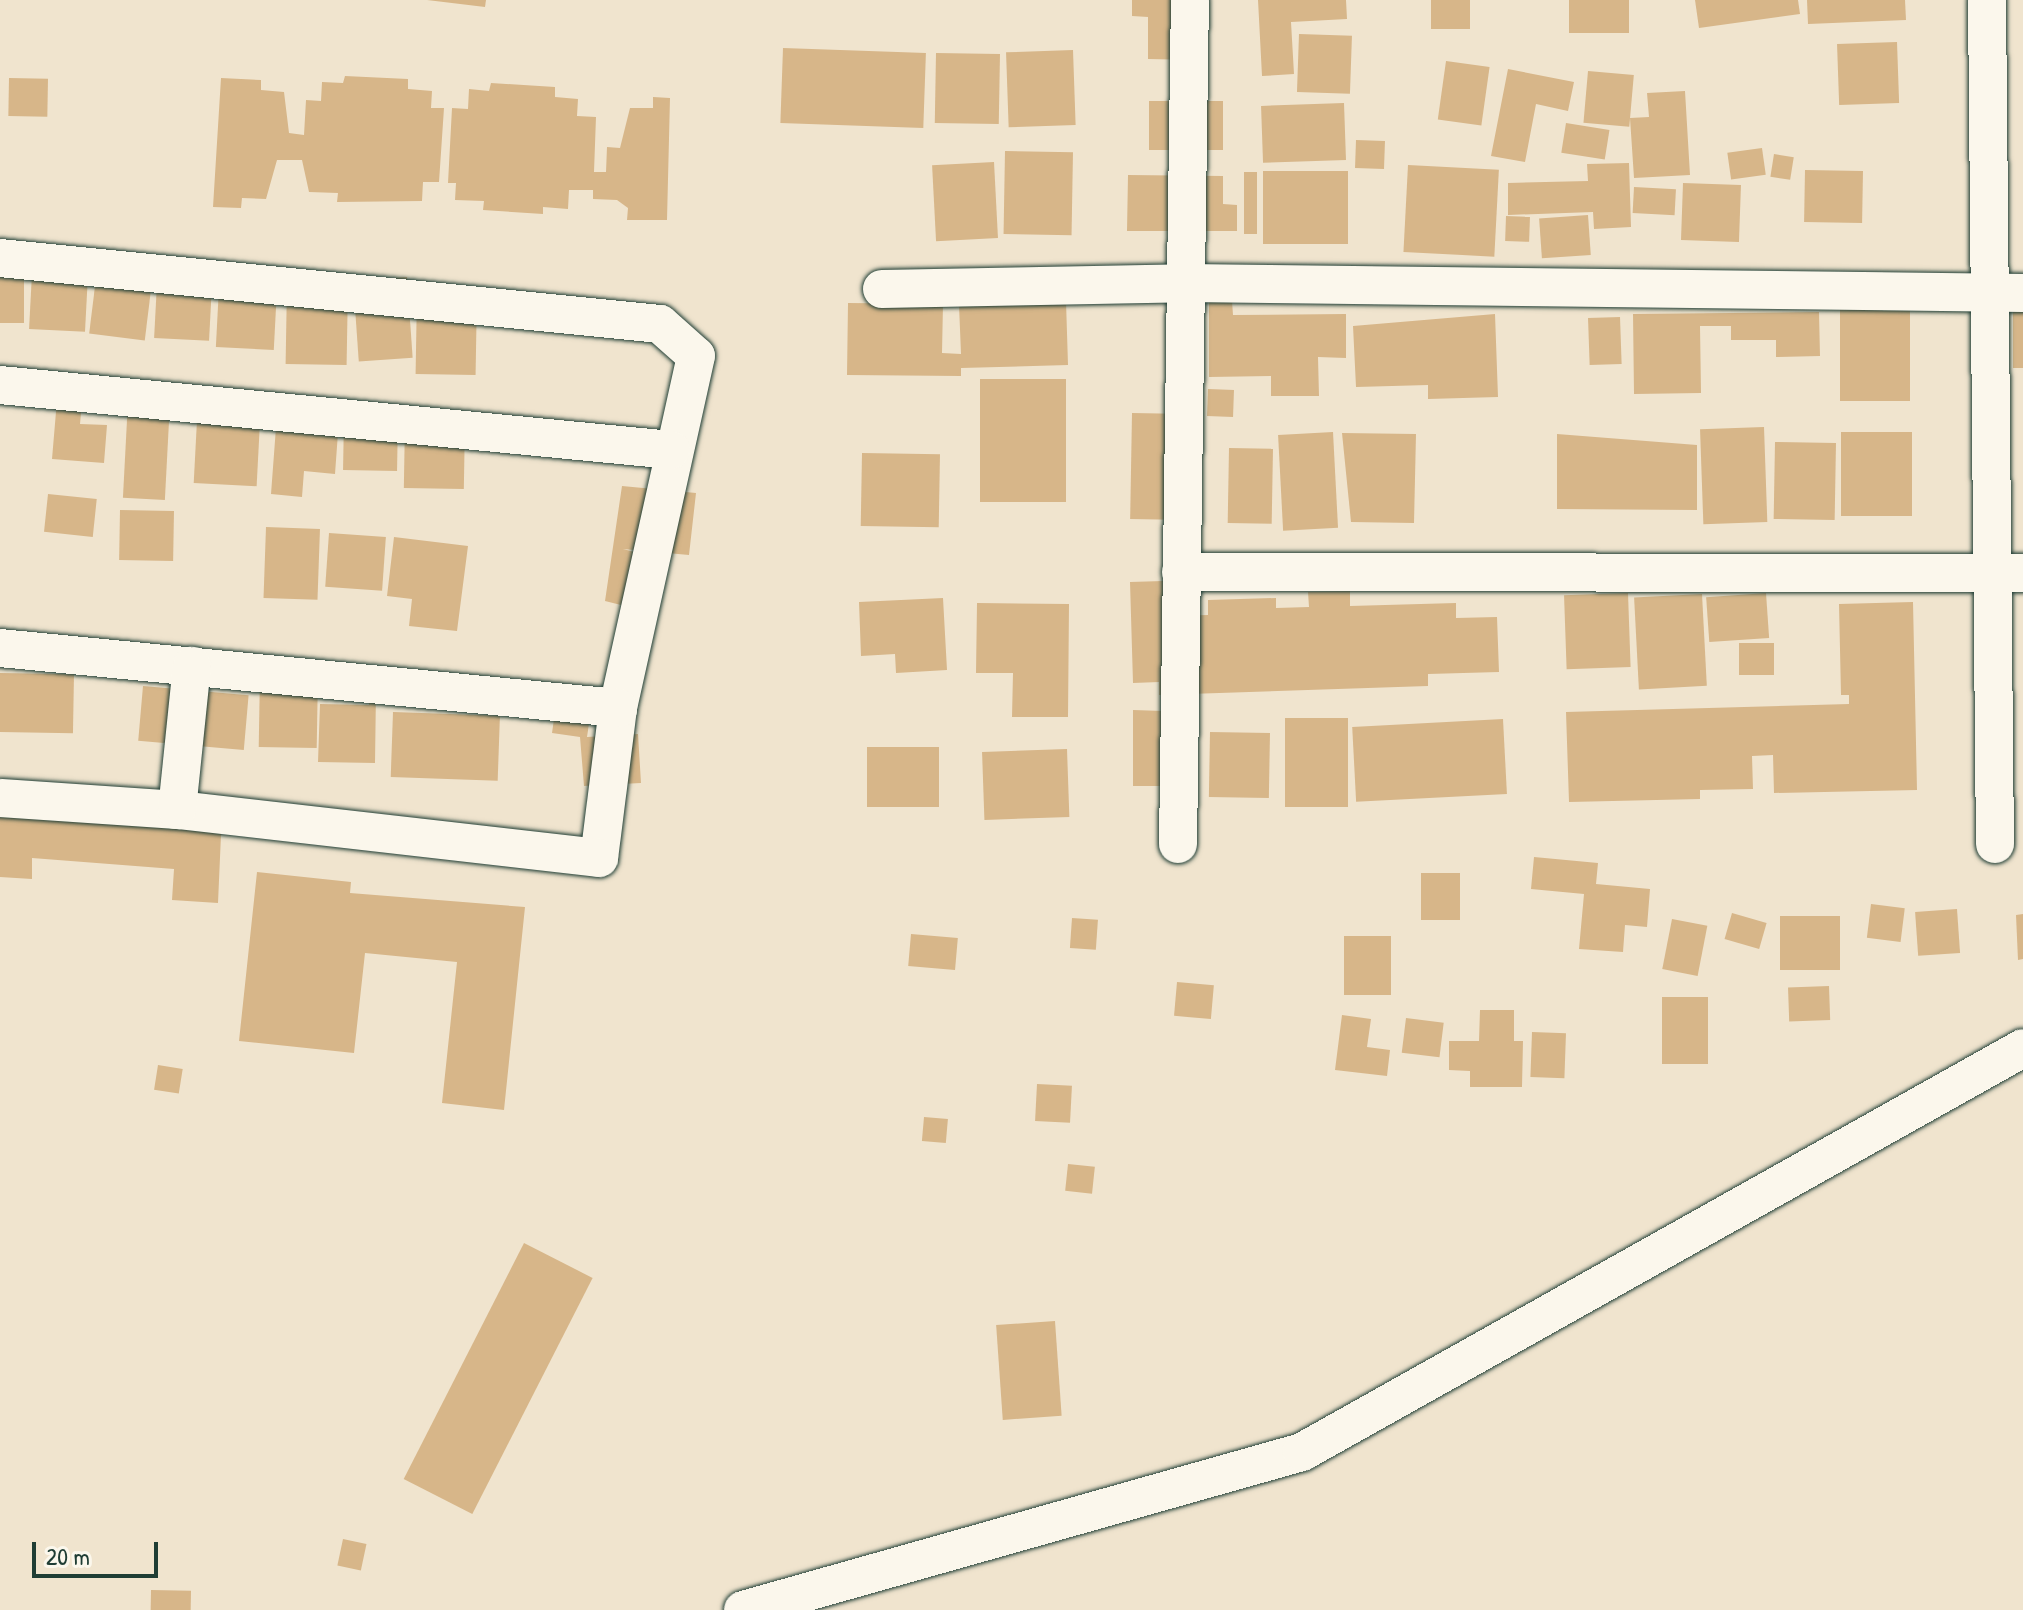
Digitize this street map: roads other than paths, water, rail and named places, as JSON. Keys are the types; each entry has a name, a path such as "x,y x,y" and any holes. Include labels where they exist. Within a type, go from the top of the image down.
{"street":[{"path":"1178,844 1190,0"},
{"path":"1987,0 2006,293 2007,573 1995,844"},
{"path":"0,258 660,324 696,356 671,450 618,708 599,858 177,810 0,798"},
{"path":"882,289 1186,283 2006,293"},
{"path":"0,385 671,450"},
{"path":"1181,572 2007,573"},
{"path":"0,648 618,708"},
{"path":"177,810 192,666"},
{"path":"743,1610 1302,1452 2023,1048"}]}
